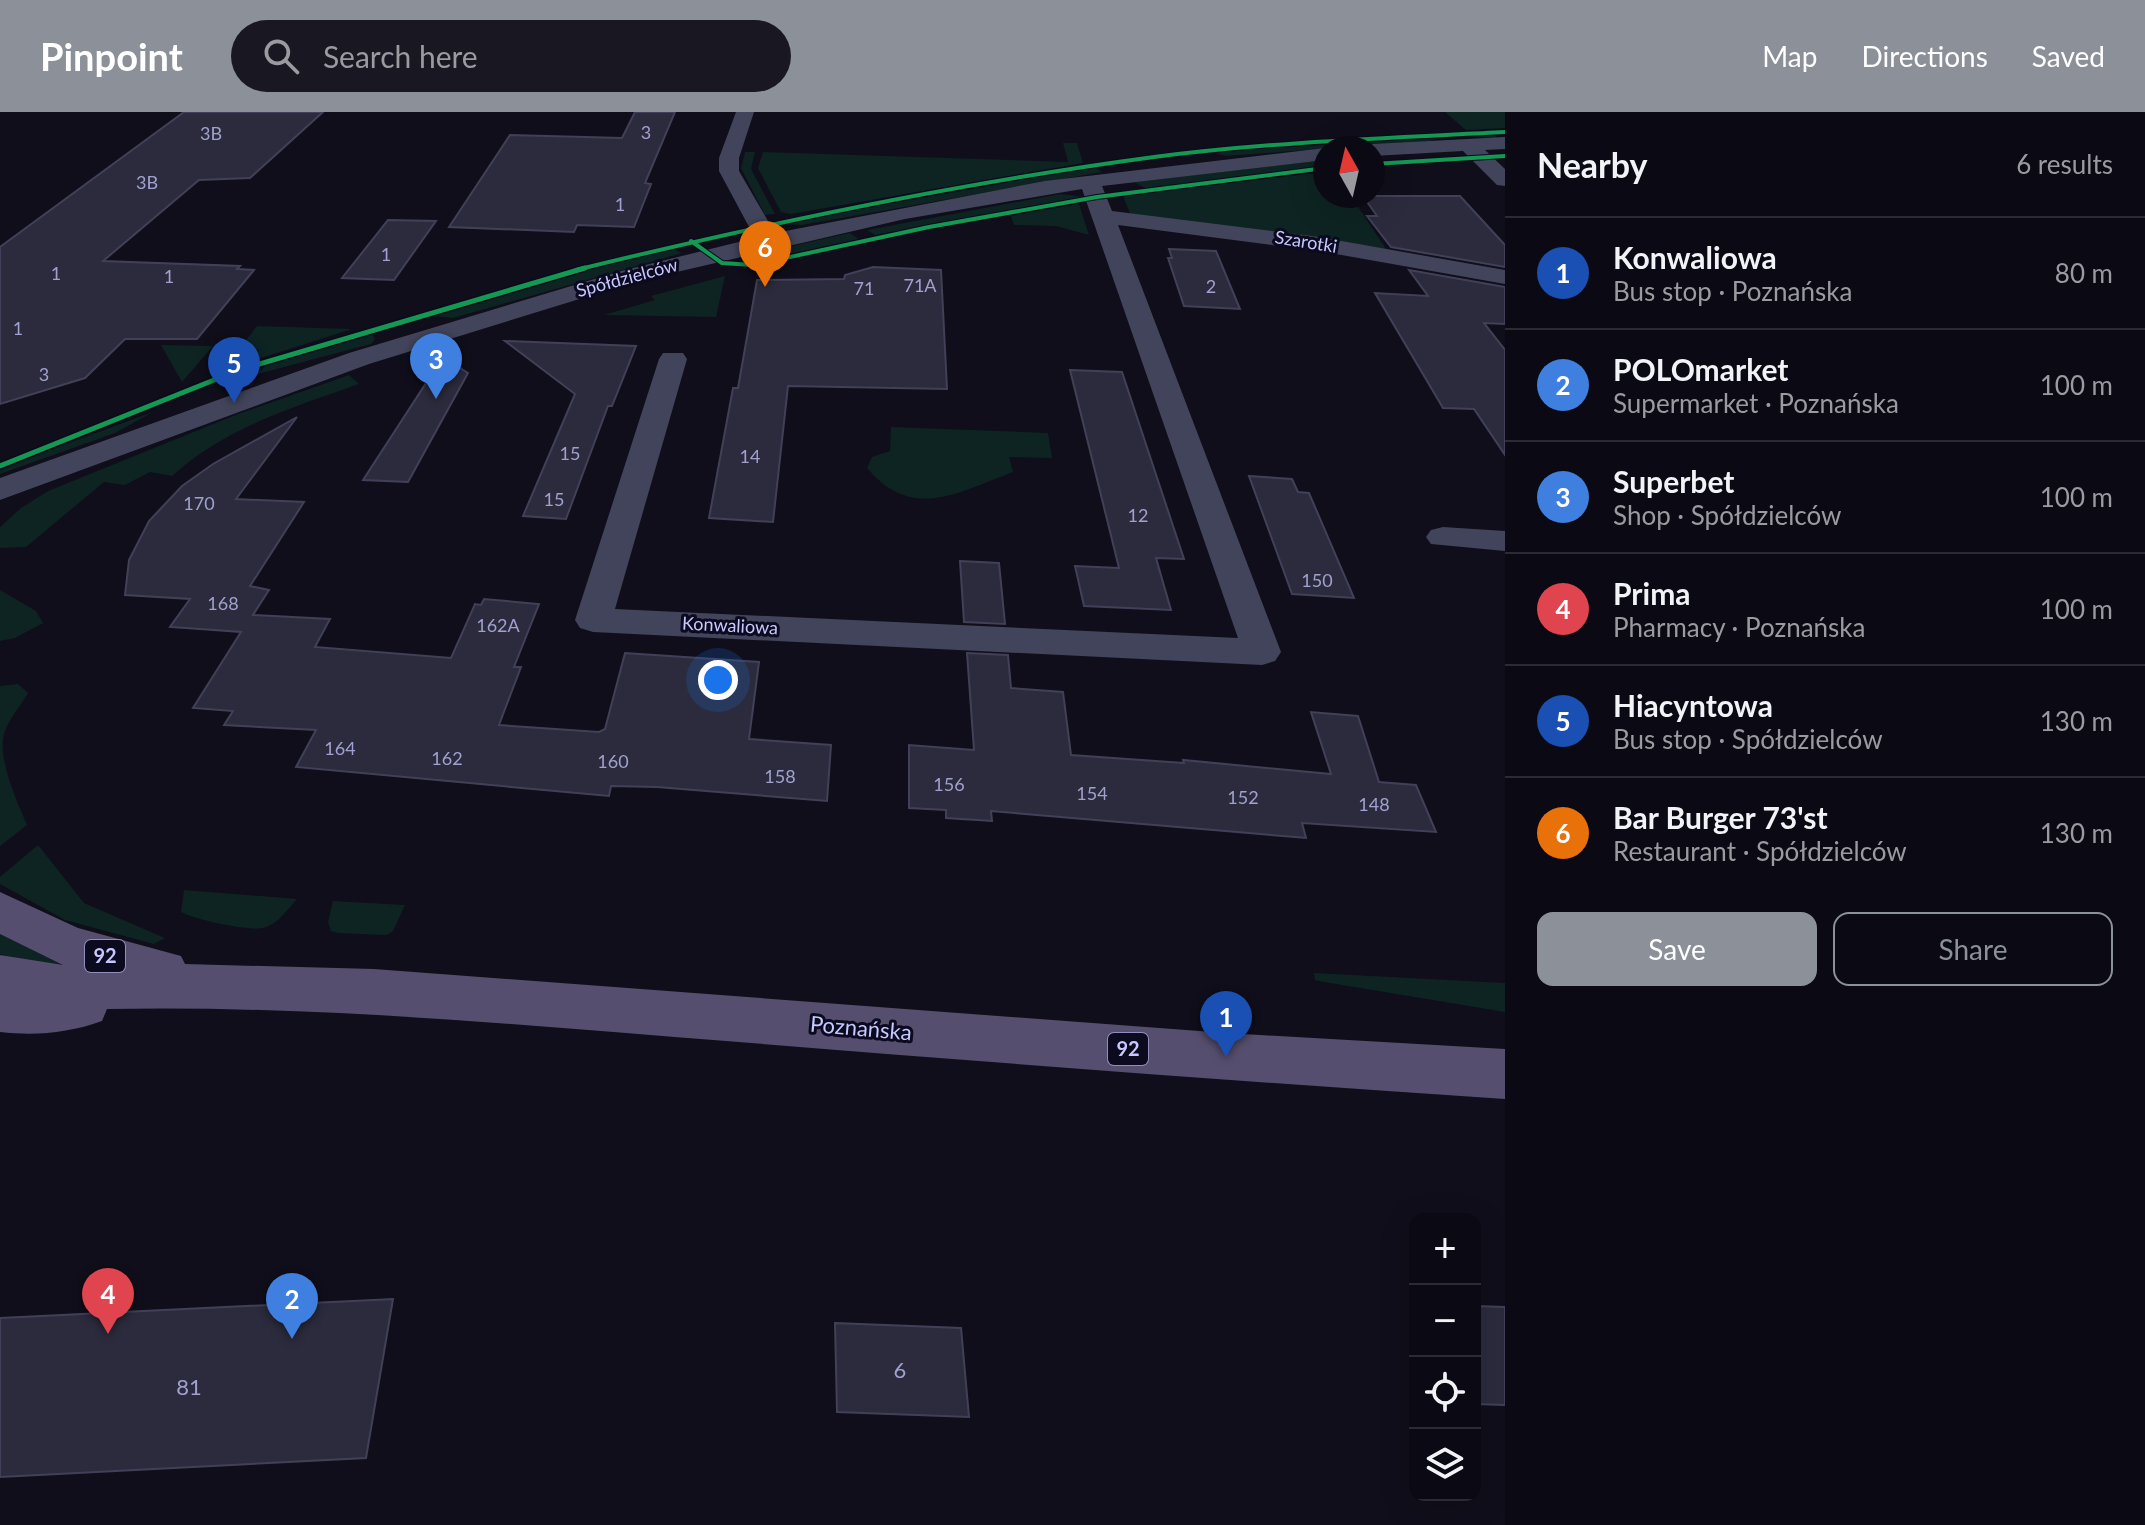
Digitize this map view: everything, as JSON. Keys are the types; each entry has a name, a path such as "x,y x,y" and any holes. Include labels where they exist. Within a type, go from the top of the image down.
{"main road":[{"name":"Poznańska","path":"0,911 68,946 217,985"},
{"name":"Poznańska","path":"0,976 72,988 217,985 374,991 1226,1057 1505,1074"},
{"path":"0,1010 31,1013 217,985"}],"street":[{"path":"745,112 729,158 729,171 769,242"},
{"path":"1385,149 1505,143"},
{"path":"1468,145 1505,180"},
{"name":"Spółdzielców","path":"0,490 273,388 454,328 642,273 769,242 1090,181 1313,155"},
{"name":"Konwaliowa","path":"673,359 593,620 1262,652 1090,181"},
{"name":"Szarotki","path":"1105,217 1319,244 1505,277"},
{"path":"0,479 35,466 133,441"},
{"name":"Spółdzielców","path":"0,515 25,496 91,457"},
{"path":"1443,537 1505,541"}],"green space":[{"path":"1445,112 1505,112 1505,128 1466,130"},
{"path":"1492,134 1498,138 1455,136"},
{"path":"1442,137 1385,144 1385,141"},
{"path":"1063,143 1077,143 1083,163 791,214 781,212 758,168 763,152 1068,162"},
{"path":"1313,145 1313,150 1226,156 1211,152"},
{"path":"745,152 755,152 751,169 775,214 765,215 741,168"},
{"path":"1313,161 1313,168 1145,188 1134,182"},
{"path":"1094,167 1102,172 802,225 778,224"},
{"path":"1313,173 1313,208 1359,208 1388,252 1131,216 1123,196"},
{"path":"1060,194 1084,197 875,235 867,230"},
{"path":"1079,204 1089,235 1056,226 1014,225 1011,216"},
{"path":"850,233 859,239 742,264 743,257"},
{"path":"670,248 682,253 453,318 426,315"},
{"path":"725,276 716,317 604,315 655,300 651,296"},
{"path":"257,326 352,329 223,370"},
{"path":"371,332 375,339 371,344 254,375 267,365"},
{"path":"161,345 213,346 182,382"},
{"path":"349,375 359,384 237,432 172,476 150,472 125,485 104,482 26,547 0,548 0,527 21,508 48,491 238,414"},
{"path":"153,412 115,433 0,474 0,468"},
{"path":"891,427 1048,433 1052,458 1009,457 1013,472 955,494 919,498 901,494 867,468 872,457 890,451"},
{"path":"0,590 36,611 43,623 15,638 0,641"},
{"path":"18,684 28,693 7,726 3,749 10,783 27,825 0,846 0,686"},
{"path":"38,845 84,903 165,938 154,944 65,920 0,884 0,877"},
{"path":"184,890 297,899 273,924 263,928 246,928 181,912"},
{"path":"333,901 405,905 393,931 387,935 338,933 331,931 328,922"},
{"path":"0,934 64,962 55,970 0,954"},
{"path":"1314,973 1505,983 1505,1012 1324,982 1315,980"}],"building":[{"path":"184,112 323,112 250,178 199,180 103,261 240,266 237,269 254,270 197,339 125,339 85,378 0,404 0,247"},
{"path":"635,112 675,112 645,183 651,184 634,227 577,225 574,232 449,227 510,135 622,138"},
{"path":"1385,196 1460,196 1505,245 1505,267 1391,247 1367,216 1377,216 1371,208 1385,208"},
{"path":"388,220 436,221 394,280 342,278"},
{"path":"1169,249 1216,251 1240,309 1184,306 1168,258 1172,258"},
{"path":"873,267 941,270 947,389 788,386 773,522 709,518 733,388 738,388 757,280 844,279 845,275"},
{"path":"1409,270 1505,287 1505,324 1484,323 1505,350 1505,455 1474,409 1443,408 1375,293 1428,296"},
{"path":"505,341 636,346 612,406 608,406 566,519 523,516 575,394"},
{"path":"443,357 468,373 408,482 363,480"},
{"path":"1070,370 1122,372 1184,559 1156,558 1171,610 1084,606 1075,566 1119,568"},
{"path":"297,417 236,499 304,502 250,586 269,590 253,615 330,619 315,647 451,658 475,604 481,605 484,599 539,604 514,667 521,667 499,725 599,732 605,729 625,653 759,662 749,739 831,745 827,801 657,787 611,786 609,796 296,767 316,730 224,725 233,711 193,708 241,632 170,627 190,599 125,595 129,560 149,521 182,486 213,464"},
{"path":"1249,476 1292,479 1298,492 1309,493 1354,598 1292,594"},
{"path":"960,561 999,563 1005,624 964,622"},
{"path":"967,653 1008,655 1011,688 1063,692 1071,755 1184,763 1183,760 1331,774 1311,712 1358,716 1379,782 1416,785 1436,832 1302,823 1306,838 991,811 992,821 946,818 946,810 909,808 909,745 974,750"},
{"path":"393,1299 366,1458 0,1477 0,1318"},
{"path":"1481,1306 1505,1307 1505,1405 1481,1404"},
{"path":"835,1323 961,1328 969,1417 837,1412"}],"cycle path":[{"path":"0,466 239,370 564,273 739,230 947,189 1155,157 1320,141 1505,132"},
{"path":"1385,163 1505,156"},
{"path":"691,241 722,263 753,265 929,227 1097,197 1313,170"}],"place":[{"name":"Bar Burger 73'st","path":"765,287"},
{"name":"Superbet","path":"436,399"},
{"name":"Hiacyntowa","path":"234,403"},
{"name":"Konwaliowa","path":"1226,1057"},
{"name":"Prima","path":"108,1334"},
{"name":"POLOmarket","path":"292,1339"}]}
